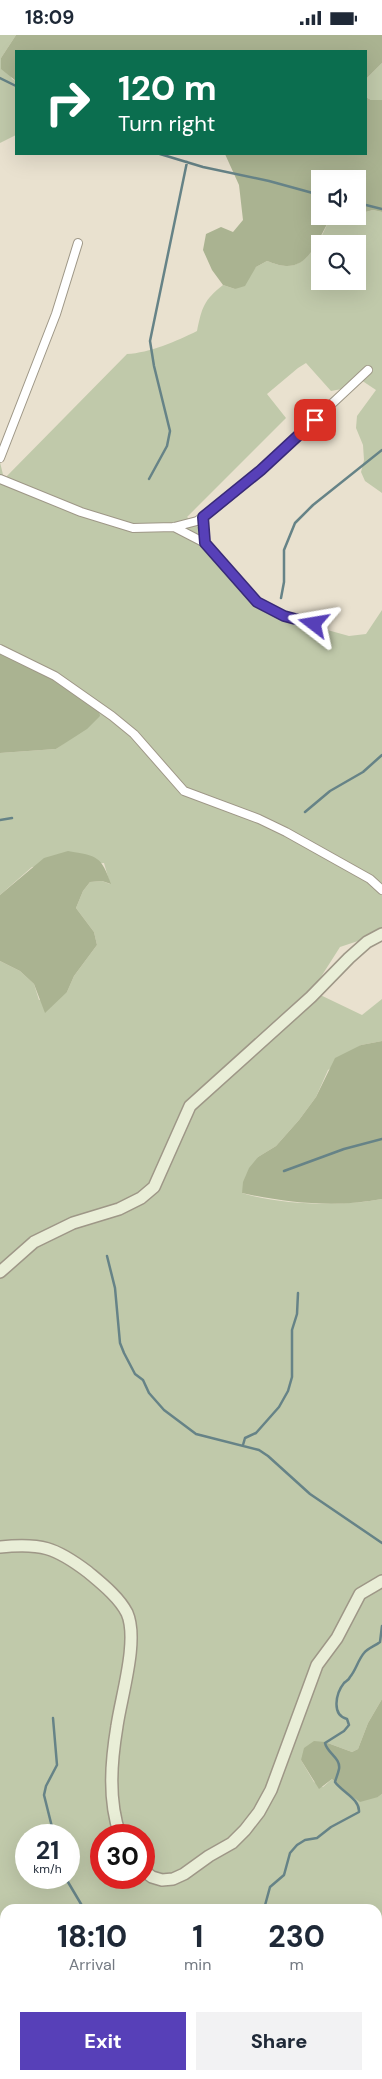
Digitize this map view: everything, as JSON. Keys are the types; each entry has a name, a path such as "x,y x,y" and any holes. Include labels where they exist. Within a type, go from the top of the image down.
{"street":[{"path":"0,458 56,314 78,243"},
{"path":"0,479 81,512 133,528 174,527 197,521 261,470 368,369"},
{"path":"203,517 205,543"},
{"path":"174,527 205,543 257,602 284,616 314,624"},
{"path":"0,649 55,676 112,716 134,734 184,791 259,819 286,832 370,879 382,890"},
{"path":"0,1272 34,1242 74,1223 133,1202 154,1187 190,1106 311,997 349,958 367,942 382,934"},
{"path":"0,1547 40,1546 53,1549 69,1558 90,1575 122,1605 128,1615 130,1629 127,1674 111,1769 111,1790 118,1824"},
{"path":"155,1878 162,1880 173,1879 184,1875 209,1856 232,1843 259,1812 271,1790 317,1665 337,1638 360,1593 382,1581"}],"green space":[{"path":"0,35 16,35 1,58 12,79 15,80 15,136 0,143"},
{"path":"16,35 382,35 382,63 367,78 367,50 15,50 15,80 1,69 1,58"},
{"path":"382,63 382,100 371,100 367,98 367,78"},
{"path":"367,98 371,100 382,100 382,212 373,210 366,212 366,170 311,170 311,225 327,225 321,235 311,235 311,252 295,265 284,266 267,261 256,267 245,286 235,289 223,285 212,270 203,250 206,234 221,227 233,232 243,220 239,185 225,155 367,155"},
{"path":"373,210 382,212 382,493 365,481 361,472 364,460 363,445 356,428 357,416 376,390 361,380 347,388 331,391 306,363 267,394 286,418 187,517 198,527 248,591 277,616 349,636 366,634 382,610 382,933 340,947 312,991 362,1015 382,999 382,1041 361,1045 328,1070 316,1097 299,1120 276,1146 258,1157 242,1193 275,1200 330,1204 382,1199 382,1699 368,1723 358,1749 352,1752 325,1742 301,1760 314,1782 323,1787 332,1779 343,1790 378,1797 382,1794 382,1904 0,1904 0,961 20,971 34,984 39,1000 67,992 74,976 97,945 94,932 76,908 83,891 90,882 102,881 110,884 104,863 32,867 0,895 0,753 56,749 83,730 0,650 0,462 4,479 127,354 154,349 197,331 200,316 212,295 223,285 235,289 256,267 267,261 279,265 294,265 302,261 311,252 311,290 366,290 366,235 322,235 326,225 366,225 366,212"},
{"path":"0,650 97,703 100,716 87,729 56,749 0,753"},
{"path":"68,851 86,854 97,859 104,868 111,884 102,881 90,882 83,891 76,908 94,932 97,945 74,976 67,992 45,1013 34,984 20,971 0,961 0,895 44,858"},
{"path":"382,1041 382,1199 330,1204 294,1202 242,1193 243,1182 249,1168 258,1157 276,1146 299,1120 316,1097 335,1058 361,1045"},
{"path":"382,1699 382,1794 360,1802 343,1790 332,1779 319,1789 301,1760 304,1748 314,1741 325,1742 352,1752 358,1749 368,1723"}],"waterway":[{"path":"0,78 15,86"},
{"path":"163,155 203,167 269,181 311,193"},
{"path":"149,479 167,446 170,431 154,366 150,341 187,162"},
{"path":"366,205 382,209"},
{"path":"281,598 284,582 284,550 295,523 313,505 382,450"},
{"path":"305,812 330,791 363,772 382,755"},
{"path":"0,820 12,818"},
{"path":"284,1171 344,1149 382,1139"},
{"path":"107,1256 115,1288 120,1343 135,1374 143,1380 149,1393 164,1410 196,1434 259,1450 310,1494 382,1543"},
{"path":"243,1445 245,1438 256,1433 279,1407 288,1391 292,1377 292,1330 297,1314 298,1293"},
{"path":"265,1904 270,1887 284,1875 290,1853 297,1845 305,1840 317,1838 331,1827 359,1812 359,1807 354,1799 335,1782 339,1765 325,1743 344,1731 349,1725 347,1719 339,1713 336,1703 337,1698 341,1687 349,1679 364,1653 380,1642 382,1626"},
{"path":"51,1824 44,1795 46,1786 57,1765 53,1718"},
{"path":"72,1889 81,1904"}],"route":[{"path":"314,624 284,616 265,607 243,589 205,543 203,517 261,470 315,420"}]}
